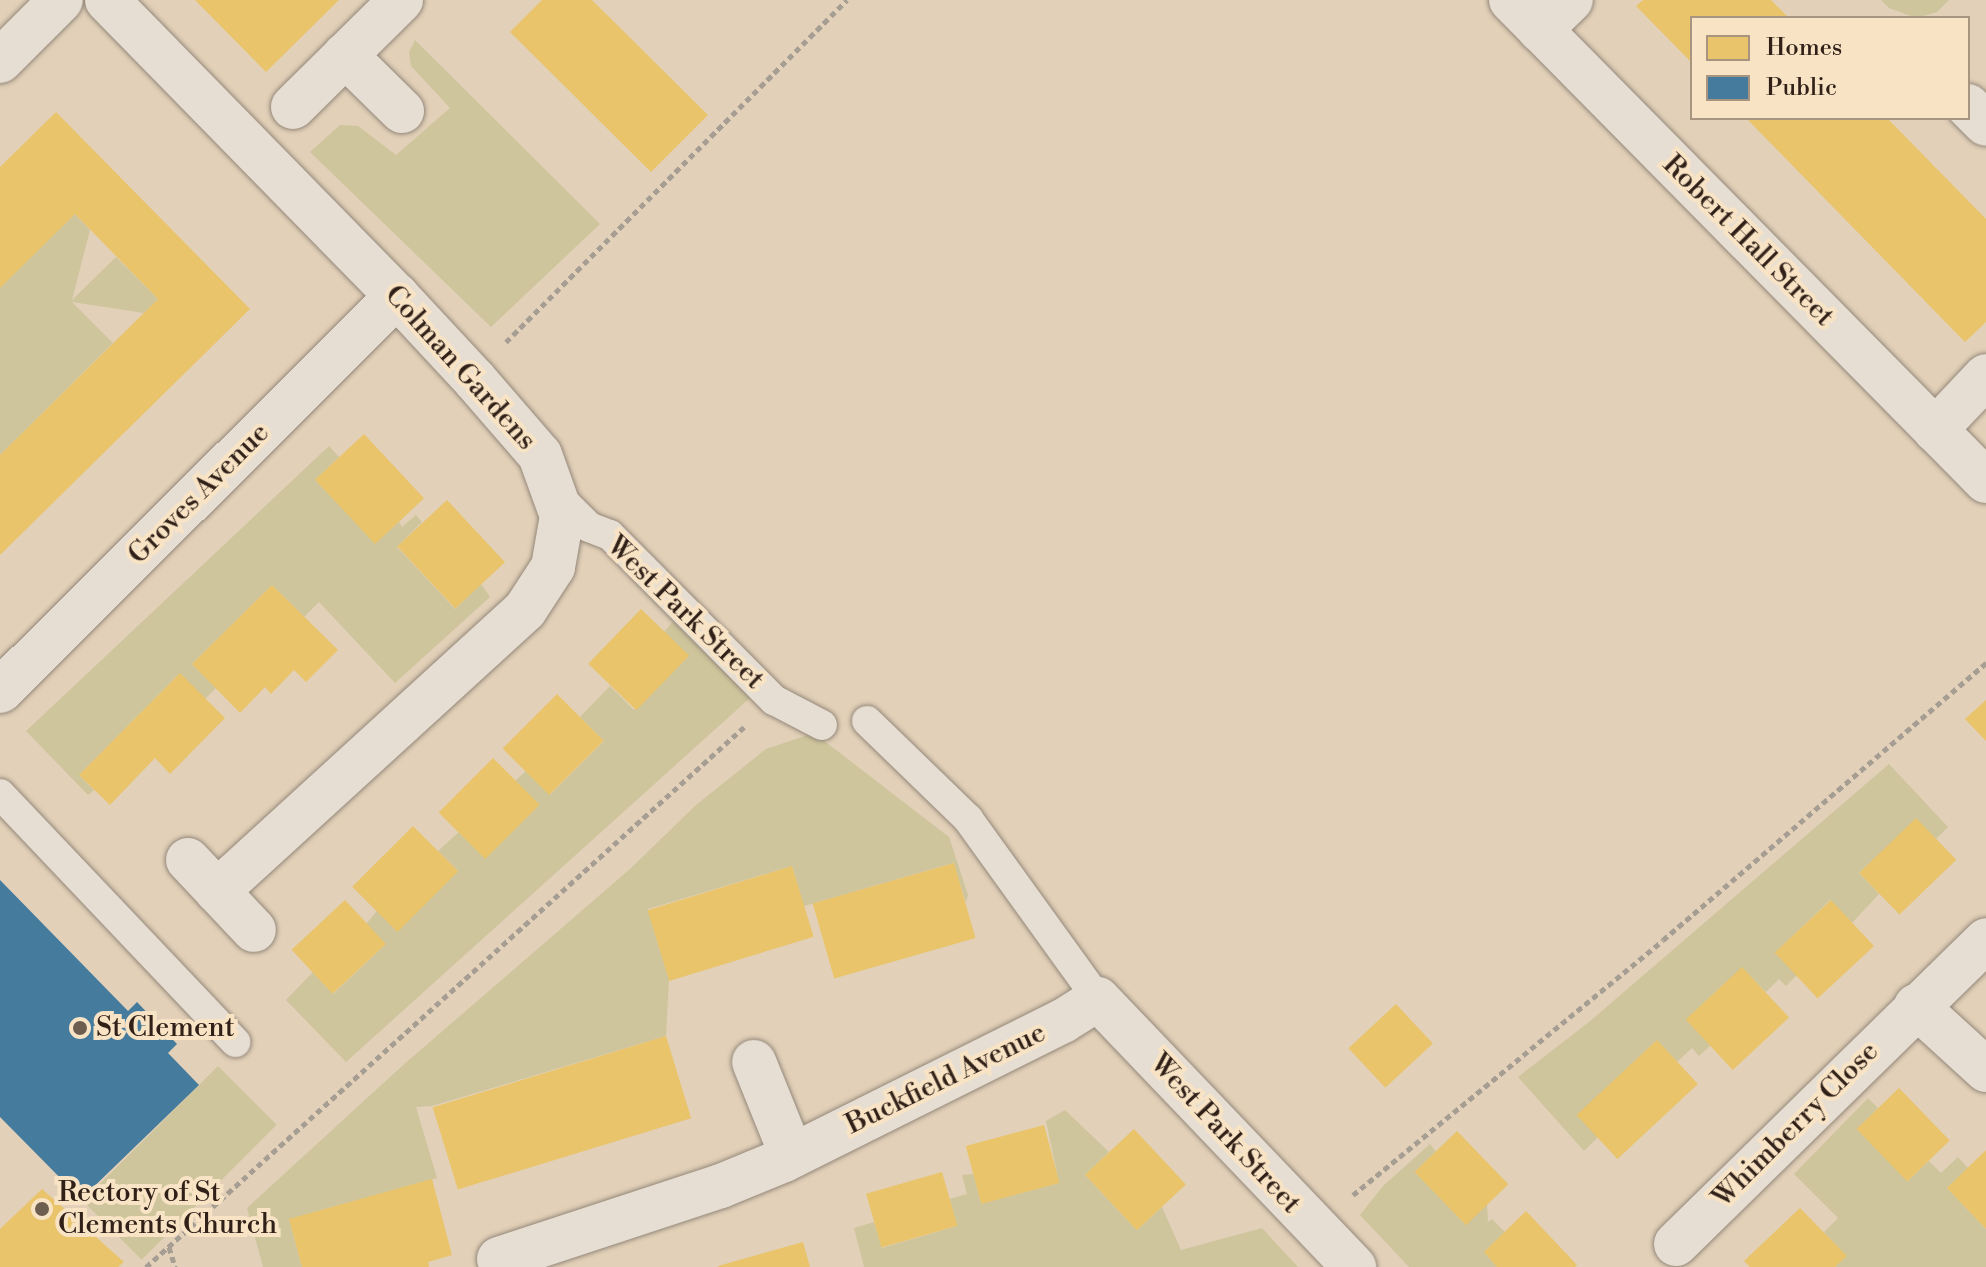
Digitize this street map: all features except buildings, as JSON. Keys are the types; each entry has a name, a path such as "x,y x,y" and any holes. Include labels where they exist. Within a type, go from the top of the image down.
{"street":[{"path":"0,61 61,0"},
{"name":"Colman Gardens","path":"107,0 397,296 540,455 562,516 553,567 525,610 203,875 254,930"},
{"path":"293,107 401,0"},
{"path":"1525,15 1571,0"},
{"name":"Robert Hall Street","path":"1525,15 1986,481"},
{"path":"345,55 402,111"},
{"path":"1970,108 1986,124"},
{"name":"Groves Avenue","path":"0,691 397,296"},
{"path":"1935,430 1986,376"},
{"name":"Whimberry Close","path":"1676,1244 1986,940"},
{"name":"Buckfield Avenue","path":"499,1259 721,1186 792,1156 1063,1021 1098,999"},
{"name":"West Park Street","path":"1098,999 1354,1267"},
{"path":"1916,1006 1986,1070"},
{"path":"754,1062 792,1156"}],"lane":[{"name":"West Park Street","path":"555,493 589,527 610,535 774,700 822,725"},
{"path":"867,721 968,819 1098,999"},
{"path":"4,807 235,1042"}],"path":[{"path":"496,352 847,0"},
{"path":"1346,1201 1663,940 1986,663"},
{"path":"146,1267 774,700"},
{"path":"169,1247 175,1267"}],"shaded area":[{"path":"1881,0 1949,0 1937,12 1923,16 1911,16 1889,8"},
{"path":"415,40 600,224 491,327 310,152 340,125 358,126 396,155 450,108 411,66 409,52"},
{"path":"75,214 90,230 72,300 116,257 158,299 144,313 72,302 113,343 0,455 0,287"},
{"path":"329,446 339,457 316,480 375,543 399,522 402,527 416,515 422,522 397,547 455,609 481,584 490,597 395,683 319,602 304,617 272,585 192,664 216,688 205,699 179,674 79,775 94,790 88,795 26,731"},
{"path":"676,618 751,697 346,1062 286,1000 313,972 333,994 385,945 366,924 377,911 398,931 458,871 438,851 526,771 550,795 604,741 580,717 610,686 634,710 688,657 664,632"},
{"path":"814,733 949,837 968,895 966,902 953,863 804,906 792,866 648,909 669,980 666,1036 432,1106 416,1107 437,1178 289,1219 302,1267 263,1267 247,1208 402,1066 630,869 696,805 766,749"},
{"path":"1889,764 1948,827 1936,839 1916,819 1859,873 1879,894 1852,923 1830,900 1775,953 1797,975 1786,986 1779,979 1766,992 1742,968 1687,1020 1711,1045 1699,1056 1692,1048 1677,1062 1656,1041 1578,1115 1598,1137 1584,1151 1518,1077 1589,1022"},
{"path":"218,1066 277,1125 142,1260 83,1201"},
{"path":"1868,1098 1878,1108 1857,1129 1908,1181 1929,1161 1941,1173 1958,1157 1968,1168 1947,1188 1986,1229 1986,1267 1835,1267 1846,1256 1824,1232 1838,1218 1794,1174"},
{"path":"1065,1110 1109,1152 1085,1175 1137,1230 1162,1207 1181,1250 1262,1228 1298,1267 864,1267 854,1228 874,1222 882,1248 957,1226 950,1199 967,1194 962,1175 974,1174 981,1203 1059,1183 1046,1121"},
{"path":"1430,1144 1436,1152 1415,1172 1465,1224 1487,1204 1488,1222 1492,1219 1505,1232 1484,1252 1497,1267 1409,1267 1360,1215 1383,1186"}],"place":[{"name":"St Clement","path":"80,1028"},
{"name":"Rectory of St Clements Church","path":"42,1209"}]}
